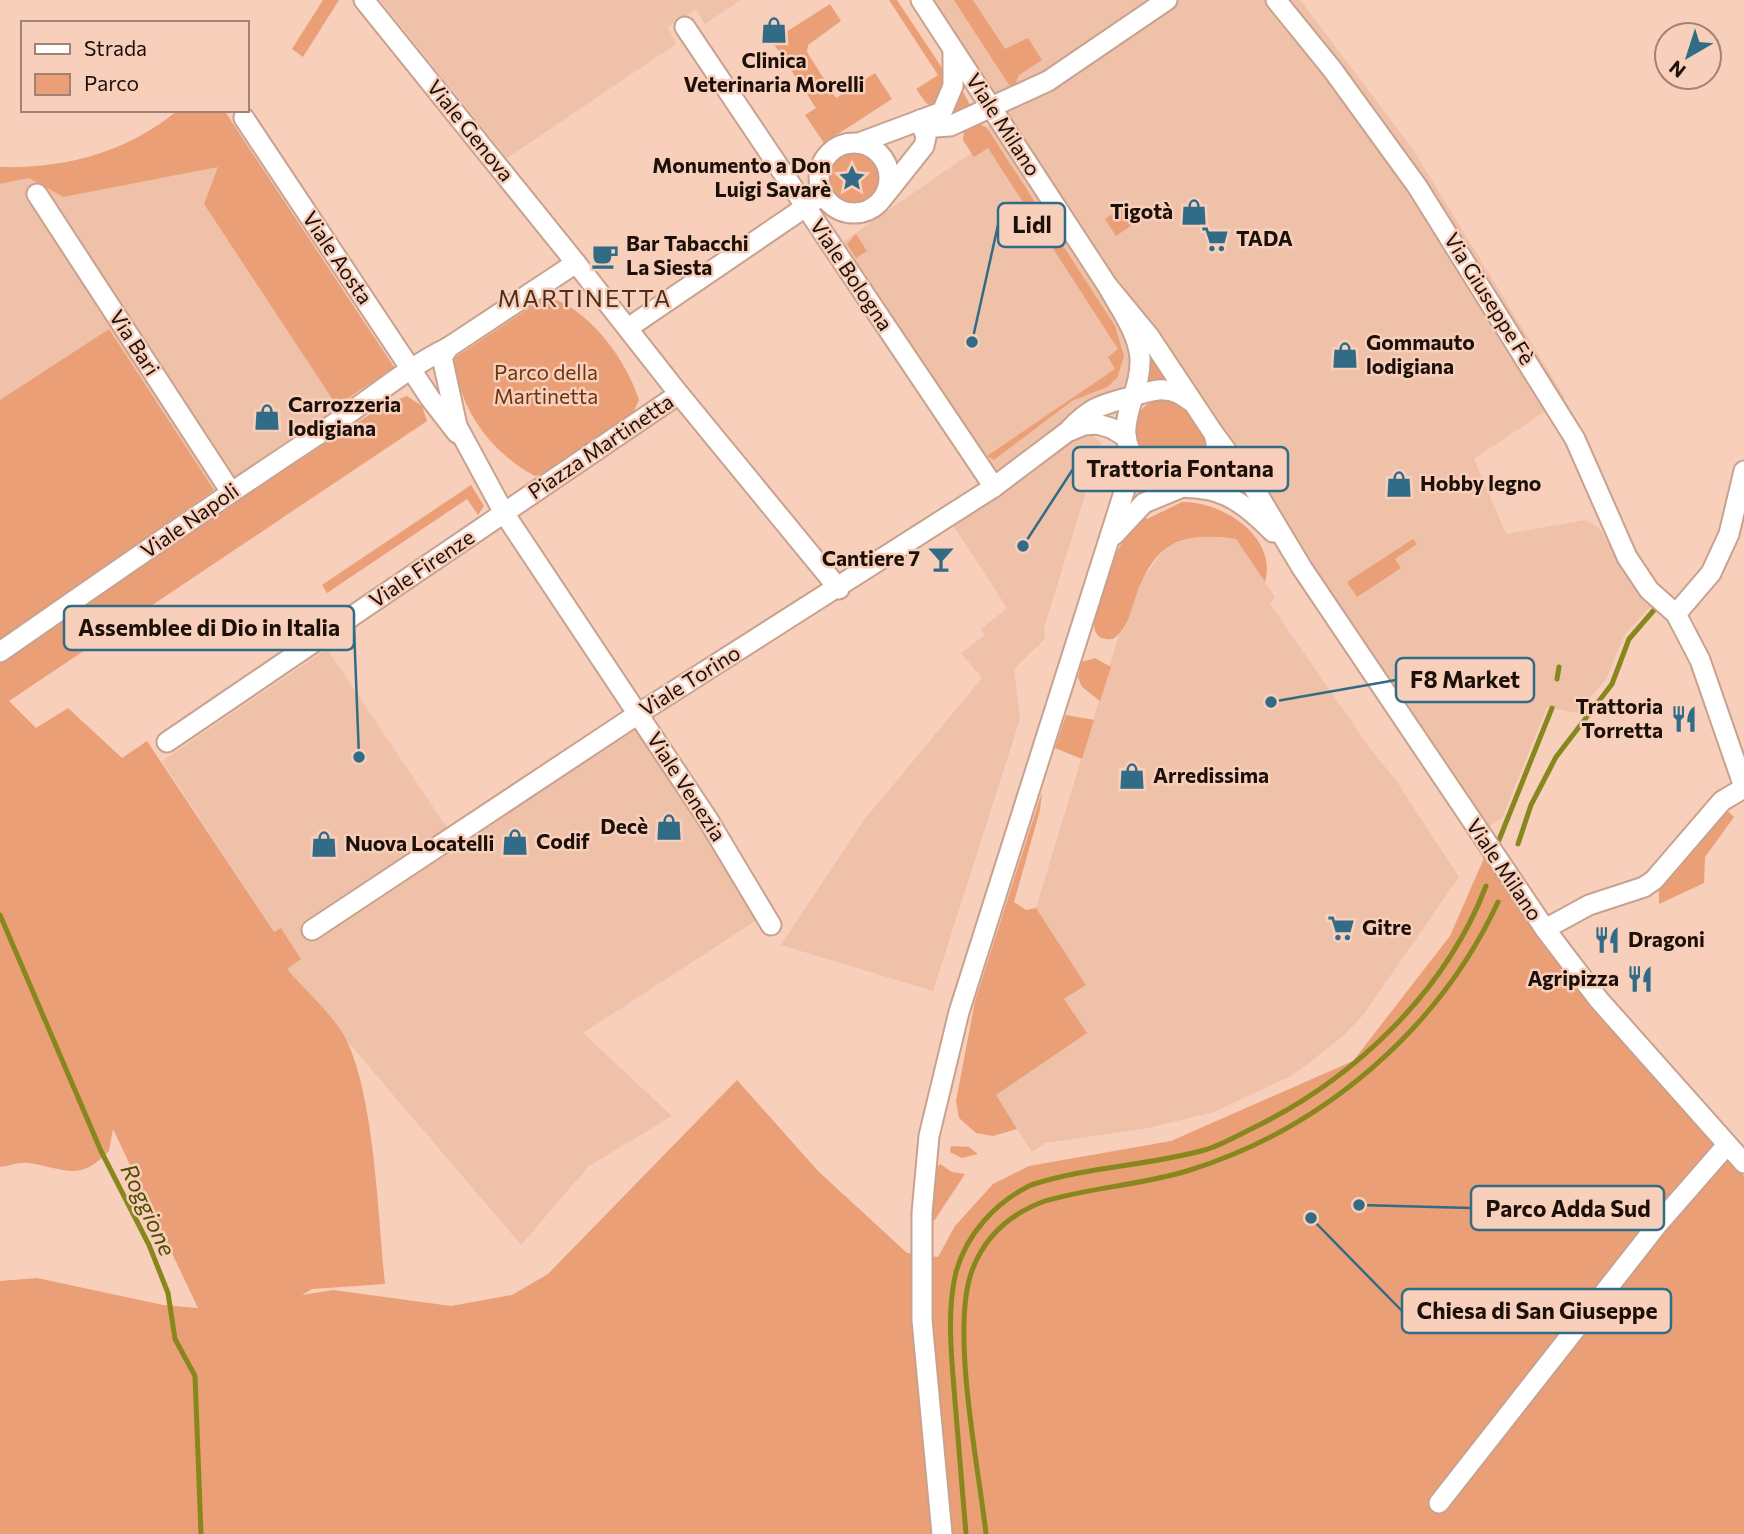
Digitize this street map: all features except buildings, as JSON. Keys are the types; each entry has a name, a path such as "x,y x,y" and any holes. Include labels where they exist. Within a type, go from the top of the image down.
{"street":[{"name":"Viale Genova","path":"364,0 576,263"},
{"name":"Viale Milano","path":"921,0 1107,285 1138,346 1140,364 1126,421 1129,445 1153,478 1184,488 1218,492 1239,503 1262,520 1293,555"},
{"path":"920,120 935,127 946,127 1048,81 1167,0"},
{"name":"Via Giuseppe Fè","path":"1276,0 1332,69 1417,186 1575,439 1627,557 1649,590 1676,614"},
{"name":"Viale Bologna","path":"685,27 994,487"},
{"path":"920,120 926,137 924,146 877,204 856,213 835,207 823,195 819,177 827,155 847,143 859,143 920,120 938,115 949,101 954,79 953,48"},
{"name":"Viale Aosta","path":"244,118 430,398"},
{"path":"859,143 880,153 886,163 888,185 884,196"},
{"name":"Via Bari","path":"37,194 231,492"},
{"path":"628,328 823,195"},
{"name":"Piazza Martinetta","path":"504,513 680,394 576,263"},
{"path":"411,368 449,347 576,263"},
{"name":"Viale Milano","path":"1107,285 1149,336 1213,434 1254,488 1293,555 1545,929 1599,1000 1744,1163"},
{"path":"449,347 442,364 461,437"},
{"name":"Viale Napoli","path":"0,652 231,492 382,392 411,368"},
{"name":"Viale Napoli","path":"382,392 410,385 422,389 430,398"},
{"name":"Viale Milano","path":"1132,397 1149,390 1164,389 1179,393 1195,406"},
{"path":"680,394 839,589"},
{"name":"Viale Torino","path":"312,930 638,714 839,589 994,487 1096,407 1132,397"},
{"path":"430,398 461,437 504,513"},
{"name":"Viale Torino","path":"1067,432 1084,425 1097,424 1111,428 1129,445"},
{"path":"1103,554 1134,511 1151,499 1201,482 1212,470 1217,454 1213,434"},
{"path":"942,1534 922,1320 922,1223 926,1163 935,1104 959,1012 1130,470 1129,445"},
{"path":"1545,929 1589,905 1631,892 1654,880 1722,801 1744,788 1700,660 1676,614 1711,573 1729,534 1744,471"},
{"name":"Viale Venezia","path":"504,513 726,848 771,925"},
{"name":"Viale Firenze","path":"167,742 504,513"},
{"path":"1439,1503 1658,1224 1727,1145"}],"shaded area":[{"path":"380,0 741,0 705,24 696,10 668,27 676,44 507,158"},
{"path":"923,0 1300,0 1412,148 1565,398 1474,459 1506,534 1586,520 1599,528 1633,586 1651,606 1625,634 1606,679 1577,713 1547,707 1502,818 1480,832"},
{"path":"998,120 1136,346 1131,395 994,486 834,248 971,153 963,140 964,132 981,123 987,127"},
{"path":"219,166 204,204 351,426 226,508 109,329 0,400 0,184 29,178 63,197"},
{"path":"1084,427 1101,443 1044,628 1045,639 1014,669 1020,719 933,991 781,945 864,820 982,678 961,653 985,635 981,629 1007,608 949,519"},
{"path":"1198,536 1236,539 1275,597 1270,604 1369,747 1395,779 1459,877 1363,1015 1342,1037 1293,1075 1214,1112 1148,1128 1045,1143 1032,1152 995,1095 1086,1033 1064,999 1086,985 1036,908 1119,635 1124,629 1143,578 1167,546"},
{"path":"327,649 456,841 638,718 763,916 583,1033 672,1116 589,1166 521,1245 286,969 301,959 281,928 274,932 162,761"}],"green space":[{"path":"323,0 339,0 303,57 292,49"},
{"path":"889,0 897,0 942,68 944,89 933,107 926,103 916,89 938,75"},
{"path":"954,0 973,0 1005,49 1028,38 1042,60 1019,75 1014,87 1009,85"},
{"path":"830,4 841,21 808,45 807,52 836,98 875,73 892,99 824,143 805,115 816,108 772,41"},
{"path":"961,88 970,105 951,118 948,112"},
{"path":"175,112 225,112 394,367 337,406 204,204 218,167 63,197 29,178 0,184 0,167 48,165 95,155 159,125"},
{"path":"977,123 987,128 1115,326 1124,356 1117,378 1107,387 1072,401 994,460 987,456 1115,369 1108,357 1118,349 988,148 974,157 963,140 964,132"},
{"path":"853,151 863,153 871,159 877,167 877,187 871,195 863,201 853,203 843,201 835,195 829,187 827,177 829,167 835,159 843,153"},
{"path":"1130,207 1139,220 1116,236 1105,219"},
{"path":"856,234 867,251 856,258 847,244"},
{"name":"Parco della Martinetta","path":"552,298 581,315 606,340 626,369 639,400 633,413 545,473 535,476 504,455 480,427 462,395 454,358 543,299"},
{"path":"109,329 214,490 0,641 0,400"},
{"path":"1147,350 1171,381 1146,383"},
{"path":"407,396 422,406 427,421 9,701 36,728 68,708 122,758 147,741 274,932 281,928 301,959 287,969 327,1012 346,1039 356,1064 369,1125 385,1284 312,1289 302,1295 333,1290 451,1306 512,1295 548,1274 737,1080 818,1171 907,1253 938,1257 955,1226 993,1184 1029,1166 1171,1141 1353,1061 1450,936 1485,856 1559,965 1744,1176 1744,1534 0,1534 0,1281 37,1278 163,1305 198,1308 113,1129 109,1151 89,1167 71,1171 25,1163 0,1167 0,662 226,508 386,404"},
{"path":"1155,400 1176,404 1194,419 1201,429 1206,451 1204,462 1193,476 1178,478 1163,473 1149,461 1139,445 1135,428 1140,412"},
{"path":"1224,460 1249,498 1212,484"},
{"path":"471,485 484,506 478,515 467,499 327,593 322,585"},
{"path":"1182,502 1213,508 1243,524 1255,536 1263,550 1267,565 1265,582 1236,539 1198,537 1183,540 1159,554 1150,567 1141,582 1121,632 1113,639 1099,636 1094,623 1111,565 1124,539 1143,515 1147,519"},
{"path":"1413,539 1417,544 1395,559 1401,568 1357,597 1347,582"},
{"path":"1095,658 1111,667 1100,701 1082,687 1078,677 1082,662"},
{"path":"1066,715 1094,720 1082,759 1055,748"},
{"path":"1042,792 1040,810 1014,902 1026,910 1036,908 1086,985 1064,999 1087,1033 996,1095 1017,1129 993,1136 976,1133 959,1118 956,1101 975,1001"},
{"path":"1725,808 1734,817 1705,857 1704,883 1659,904 1659,888"},
{"path":"951,1146 969,1147 978,1154 962,1158 950,1152"},
{"path":"940,1164 952,1172 965,1174 934,1221 931,1217 936,1168"}],"waterway":[{"path":"1518,844 1531,805 1556,757 1612,684 1629,639 1654,610"},
{"path":"1557,679 1559,667"},
{"path":"1499,840 1552,708"},
{"path":"966,1534 952,1360 951,1301 961,1258 967,1244 984,1220 1006,1200 1031,1185 1075,1174 1186,1155 1214,1147 1289,1109 1359,1059 1421,997 1468,925 1486,886"},
{"path":"986,1534 968,1398 964,1325 966,1294 973,1268 993,1235 1011,1219 1045,1201 1172,1175 1239,1152 1286,1128 1331,1100 1372,1068 1410,1032 1444,992 1473,948 1498,902"},
{"name":"Roggione","path":"0,915 101,1151 149,1245 168,1293 175,1339 195,1376 201,1534"}],"place":[{"name":"Clinica Veterinaria Morelli","path":"774,30"},
{"name":"Monumento a Don Luigi Savarè","path":"852,178"},
{"name":"Tigotà","path":"1194,212"},
{"name":"TADA","path":"1215,239"},
{"name":"Bar Tabacchi La Siesta","path":"605,256"},
{"name":"Lidl","path":"972,342"},
{"name":"Gommauto lodigiana","path":"1345,355"},
{"name":"Carrozzeria lodigiana","path":"267,417"},
{"name":"Hobby legno","path":"1399,484"},
{"name":"Trattoria Fontana","path":"1023,546"},
{"name":"Cantiere 7","path":"941,559"},
{"name":"F8 Market","path":"1271,702"},
{"name":"Trattoria Torretta","path":"1684,719"},
{"name":"Assemblee di Dio in Italia","path":"359,757"},
{"name":"Arredissima","path":"1132,776"},
{"name":"Decè","path":"669,827"},
{"name":"Codif","path":"515,842"},
{"name":"Nuova Locatelli","path":"324,844"},
{"name":"Gitre","path":"1341,928"},
{"name":"Dragoni","path":"1607,940"},
{"name":"Agripizza","path":"1640,979"},
{"name":"Parco Adda Sud","path":"1359,1205"},
{"name":"Chiesa di San Giuseppe","path":"1311,1218"}],"district":[{"name":"MARTINETTA","path":"585,299"}]}
